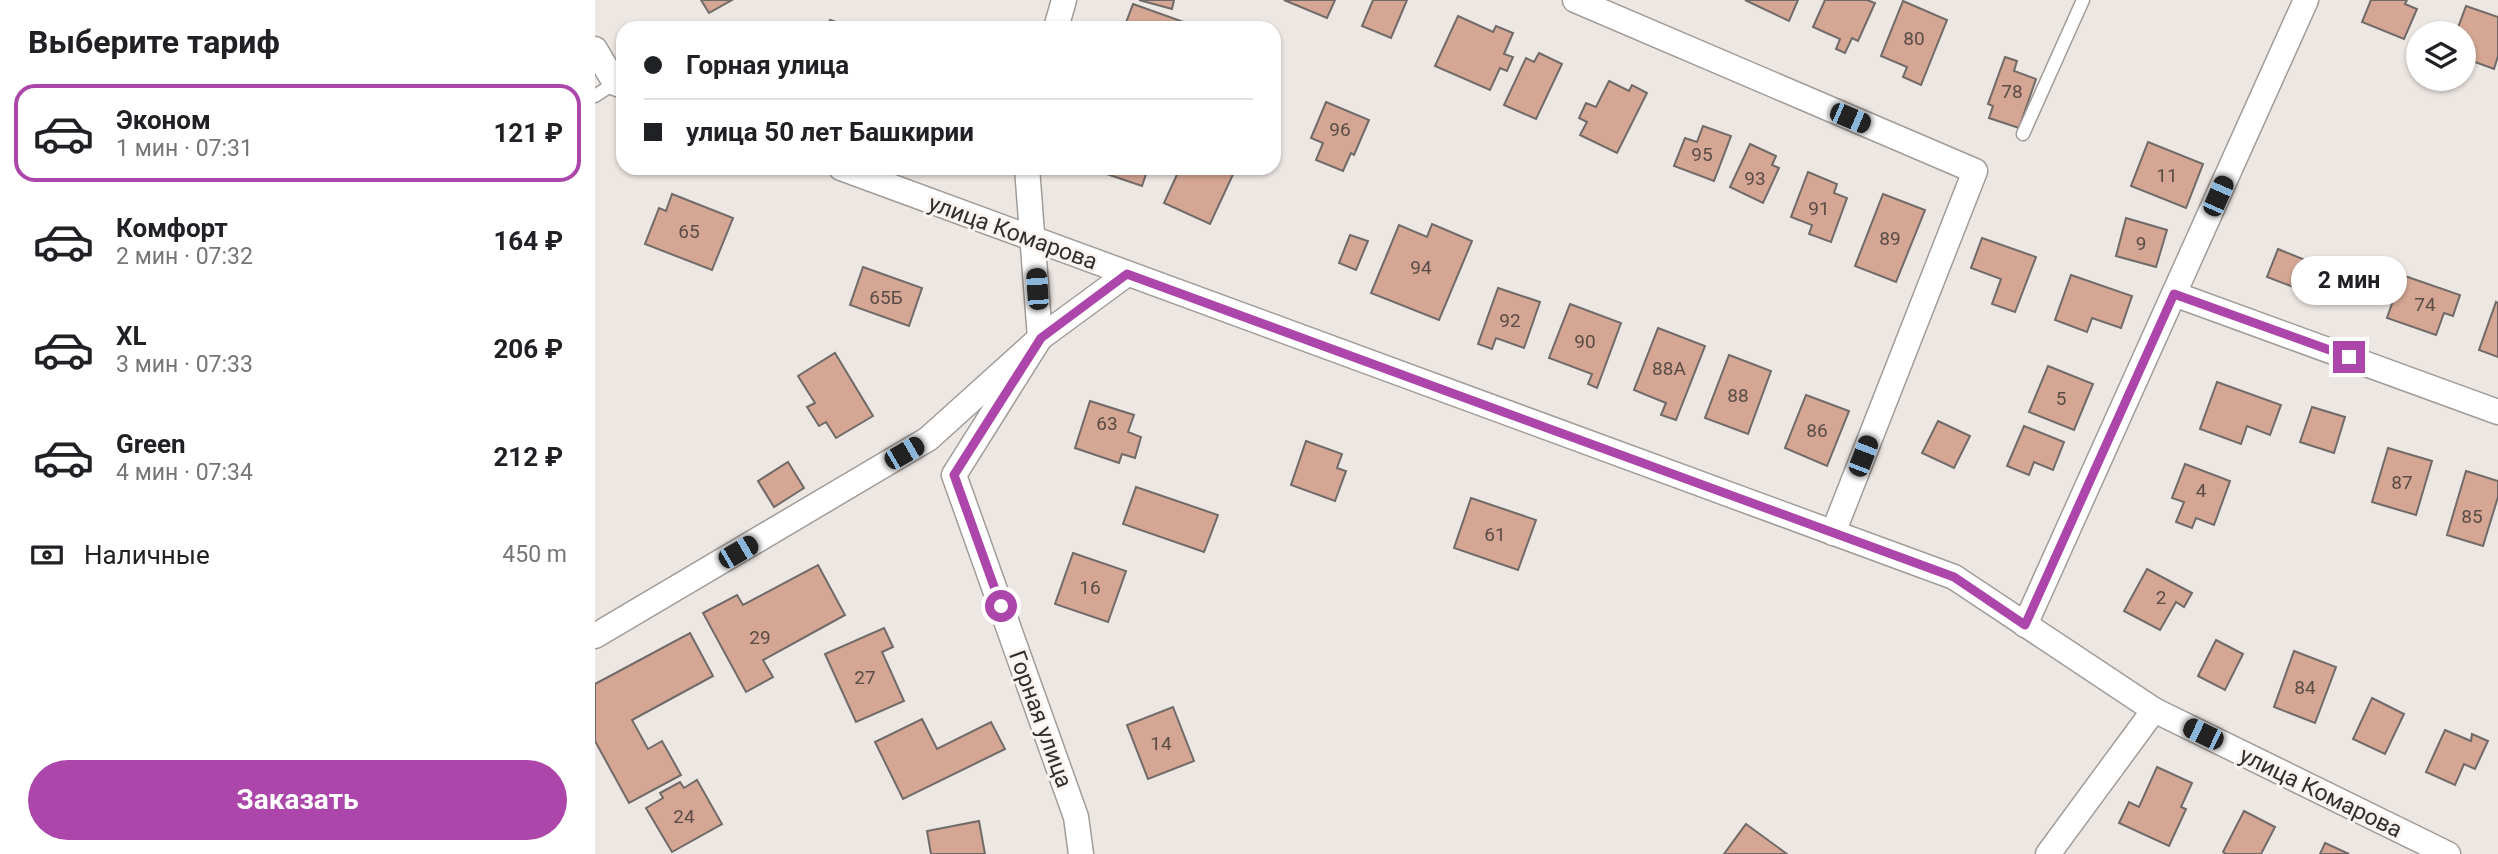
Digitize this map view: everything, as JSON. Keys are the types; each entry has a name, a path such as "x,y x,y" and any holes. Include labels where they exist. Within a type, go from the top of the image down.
{"street":[{"path":"1058,21 1064,0"},
{"path":"1575,0 1975,172 1833,533"},
{"path":"2025,625 2306,0"},
{"path":"595,49 611,89"},
{"name":"улица Комарова","path":"860,175 1954,577 2154,710 2448,854"},
{"path":"1028,175 1041,338"},
{"path":"595,636 928,439 1041,338 1127,274"},
{"path":"2174,294 2498,412"},
{"name":"Горная улица","path":"1041,338 954,475 1076,817 1081,854"},
{"path":"2048,854 2154,710"}],"lane":[{"path":"2023,134 2083,0"}],"building":[{"path":"701,0 732,0 709,13"},
{"path":"1139,0 1174,0 1172,9"},
{"path":"1284,0 1335,0 1327,18"},
{"path":"1373,0 1407,0 1391,38 1362,26"},
{"path":"1745,0 1798,0 1789,21"},
{"path":"1825,0 1867,0 1875,3 1858,41 1852,38 1845,53 1836,49 1840,39 1813,27"},
{"path":"2371,0 2407,0 2405,4 2417,9 2412,21 2406,21 2404,39 2362,22"},
{"path":"1903,1 1947,20 1921,85 1903,77 1907,67 1881,56"},
{"path":"1133,4 1181,21 1127,21"},
{"path":"2466,6 2498,17 2498,56 2494,69 2476,62 2476,21 2460,21"},
{"path":"1458,16 1493,32 1496,26 1513,33 1504,54 1513,57 1507,71 1500,68 1490,90 1435,66"},
{"path":"1539,53 1562,64 1536,119 1504,105 1526,58 1534,62"},
{"path":"2005,57 2017,61 2014,71 2036,79 2019,128 1989,118 1993,106 1988,104"},
{"path":"1609,81 1629,91 1632,85 1647,93 1617,153 1580,135 1587,122 1579,118 1586,103 1596,107"},
{"path":"1326,102 1369,120 1354,155 1351,153 1343,171 1316,160 1323,143 1311,138"},
{"path":"1703,126 1731,136 1714,181 1674,166 1685,138 1697,142"},
{"path":"2148,142 2203,164 2186,208 2131,186"},
{"path":"1750,144 1776,156 1772,165 1779,168 1763,203 1730,187"},
{"path":"1808,172 1837,184 1834,193 1847,198 1831,242 1809,234 1812,225 1791,217"},
{"path":"1110,175 1146,175 1142,186"},
{"path":"1177,175 1233,175 1210,224 1164,203"},
{"path":"672,194 733,218 712,270 645,244 659,208 666,211"},
{"path":"1883,194 1925,210 1896,282 1855,266"},
{"path":"2126,218 2167,230 2156,267 2116,256"},
{"path":"1432,224 1472,241 1439,320 1371,293 1399,225 1427,237"},
{"path":"1350,235 1368,241 1356,270 1339,263"},
{"path":"1982,238 2036,257 2015,312 1992,304 2001,279 1971,268"},
{"path":"2278,249 2315,264 2304,291 2267,277"},
{"path":"863,267 922,288 909,326 850,305"},
{"path":"2071,275 2132,296 2121,328 2092,318 2087,332 2055,320"},
{"path":"2402,275 2460,295 2453,316 2444,313 2436,335 2387,318"},
{"path":"1498,288 1540,302 1524,348 1496,338 1492,349 1478,344"},
{"path":"2496,302 2498,303 2498,357 2479,350"},
{"path":"1570,304 1621,323 1597,388 1588,384 1592,374 1549,358"},
{"path":"1658,328 1705,346 1676,420 1661,415 1666,403 1634,390"},
{"path":"835,353 873,416 836,438 826,422 819,426 807,407 815,403 798,376"},
{"path":"1729,355 1771,371 1748,434 1705,418"},
{"path":"2048,366 2093,384 2074,430 2029,412"},
{"path":"2217,382 2281,405 2270,435 2247,426 2241,444 2200,429"},
{"path":"1806,395 1849,411 1827,466 1785,448"},
{"path":"1090,401 1134,415 1128,432 1141,437 1135,458 1122,454 1119,463 1075,448"},
{"path":"2312,407 2345,417 2334,453 2300,442"},
{"path":"1938,421 1970,436 1954,468 1922,453"},
{"path":"2024,426 2064,442 2053,470 2034,462 2029,475 2007,466"},
{"path":"1306,441 1342,454 1337,468 1346,471 1335,501 1291,485"},
{"path":"2388,448 2432,461 2416,515 2372,502"},
{"path":"788,462 804,488 774,507 758,481"},
{"path":"2185,464 2230,481 2214,525 2196,518 2192,528 2176,522 2184,502 2172,498"},
{"path":"2466,471 2498,481 2498,497 2483,546 2447,535"},
{"path":"1136,487 1218,515 1204,552 1123,524"},
{"path":"1471,498 1536,520 1518,570 1454,548"},
{"path":"1073,553 1126,571 1108,622 1055,604"},
{"path":"818,565 845,615 763,660 773,677 746,692 703,613 737,595 743,605"},
{"path":"2147,569 2192,593 2184,607 2176,602 2160,630 2124,611"},
{"path":"884,628 893,647 882,652 904,701 856,722 825,654"},
{"path":"690,633 713,676 632,720 648,749 662,741 681,775 629,803 595,741 595,684"},
{"path":"2216,640 2243,654 2225,690 2198,676"},
{"path":"2294,651 2336,667 2315,723 2274,707"},
{"path":"2372,698 2404,714 2385,754 2353,739"},
{"path":"1173,707 1194,761 1148,779 1127,725"},
{"path":"922,719 937,749 991,722 1005,749 903,799 875,742"},
{"path":"2445,730 2471,741 2472,734 2488,741 2475,769 2464,764 2455,785 2426,772"},
{"path":"2157,767 2192,783 2181,807 2186,809 2169,846 2119,823 2129,802 2139,807"},
{"path":"697,780 722,824 672,852 646,808 663,798 660,793 680,782 684,788"},
{"path":"2244,811 2275,827 2261,854 2226,854 2223,852"},
{"path":"979,821 985,854 931,854 927,831"},
{"path":"1746,824 1787,854 1724,854"},
{"path":"2325,843 2349,854 2320,854"}],"route":[{"path":"1001,606 954,475 1041,338 1127,274 1954,577 2025,625 2174,294 2349,357"}]}
